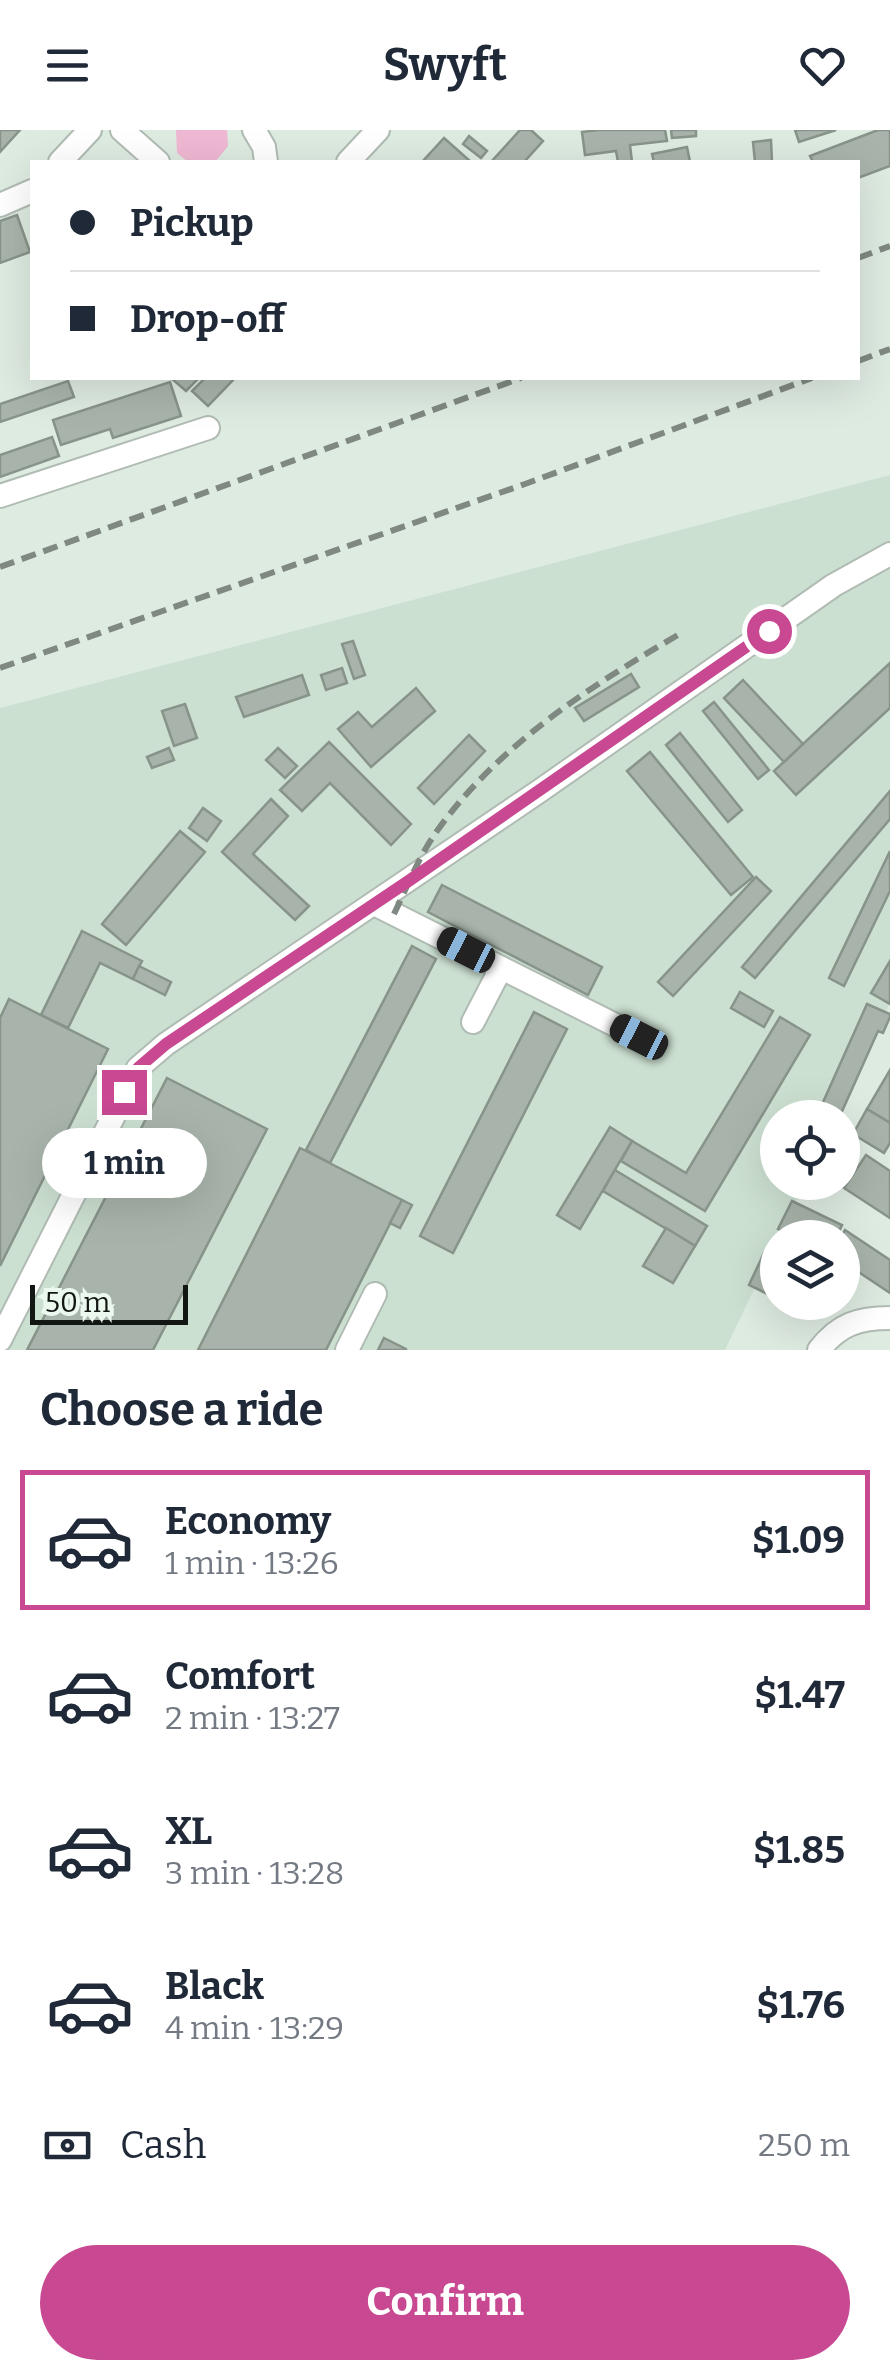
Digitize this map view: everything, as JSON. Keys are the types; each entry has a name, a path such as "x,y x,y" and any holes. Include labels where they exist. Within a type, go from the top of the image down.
{"street":[{"path":"62,160 90,130"},
{"path":"122,130 156,160"},
{"path":"254,130 264,147 266,160"},
{"path":"350,160 378,130"},
{"path":"0,205 30,192"},
{"path":"0,496 208,428"},
{"path":"0,1340 138,1068 166,1044 834,585 890,554"},
{"path":"374,904 639,1037"},
{"path":"472,1022 501,968"},
{"path":"347,1350 375,1294"},
{"path":"819,1350 828,1339 860,1318 890,1318"}],"shaded area":[{"path":"176,130 227,130 228,146 217,160 186,160 177,153"},
{"path":"890,475 890,1003 844,1100 760,1100 760,1200 797,1200 787,1220 760,1220 760,1277 725,1350 0,1350 0,708"}],"building":[{"path":"0,130 20,130 0,152"},
{"path":"520,130 531,130 543,141 526,160 493,160"},
{"path":"665,130 667,141 630,145 632,160 618,160 616,151 585,155 582,132"},
{"path":"671,130 696,130 696,136 672,138"},
{"path":"795,130 836,130 799,142"},
{"path":"878,130 890,130 890,166 860,177 860,160 812,160 810,156"},
{"path":"469,136 487,151 481,158 463,144"},
{"path":"444,138 469,160 424,160"},
{"path":"771,140 772,160 755,160 753,142"},
{"path":"687,147 690,160 654,160 652,154"},
{"path":"17,215 30,252 0,263 0,221"},
{"path":"173,380 197,380 186,391"},
{"path":"203,380 233,380 208,406 192,391"},
{"path":"68,381 74,397 0,422 0,404"},
{"path":"170,382 181,416 113,438 110,429 61,445 53,420"},
{"path":"52,437 59,456 0,477 0,455"},
{"path":"353,641 365,675 354,679 342,644"},
{"path":"890,663 890,708 796,795 774,771"},
{"path":"342,668 347,683 326,690 321,675"},
{"path":"631,674 639,687 584,721 575,708"},
{"path":"302,675 309,695 244,717 236,697"},
{"path":"743,680 803,744 784,762 724,698"},
{"path":"416,688 435,711 371,767 338,729 358,712 372,727"},
{"path":"714,702 769,770 758,779 703,711"},
{"path":"185,704 197,738 174,746 162,711"},
{"path":"680,733 742,810 728,822 666,745"},
{"path":"469,735 485,751 434,804 418,788"},
{"path":"329,742 411,824 391,845 330,783 302,811 280,790"},
{"path":"169,748 174,760 152,768 147,757"},
{"path":"278,748 297,766 285,778 266,760"},
{"path":"650,752 753,877 731,895 627,771"},
{"path":"890,791 890,819 755,978 742,967"},
{"path":"271,799 288,816 253,854 309,906 295,920 222,852"},
{"path":"203,808 221,821 207,841 189,828"},
{"path":"180,831 205,852 126,945 102,924"},
{"path":"890,851 890,891 844,986 829,978"},
{"path":"756,877 771,891 673,996 658,982"},
{"path":"442,885 602,967 588,995 428,912"},
{"path":"82,931 142,961 133,979 100,963 68,1028 41,1015"},
{"path":"412,946 436,959 330,1163 306,1150"},
{"path":"890,961 890,1004 871,993"},
{"path":"139,966 171,982 165,995 133,979"},
{"path":"740,992 773,1011 764,1027 731,1008"},
{"path":"9,999 108,1049 0,1266 0,1018"},
{"path":"867,1004 890,1014 883,1033 878,1031 847,1100 824,1100"},
{"path":"534,1012 567,1029 453,1253 420,1236"},
{"path":"780,1017 810,1035 771,1100 760,1100 760,1119 705,1211 621,1161 632,1141 686,1173"},
{"path":"890,1070 890,1123 867,1109"},
{"path":"167,1078 267,1129 153,1350 27,1350"},
{"path":"867,1109 890,1123 890,1143 884,1153 860,1138 860,1122"},
{"path":"610,1127 632,1141 580,1229 557,1215"},
{"path":"300,1148 402,1200 326,1350 198,1350"},
{"path":"866,1155 890,1171 890,1218 860,1198 860,1164"},
{"path":"615,1170 707,1226 695,1246 603,1191"},
{"path":"402,1200 412,1205 400,1228 390,1223"},
{"path":"792,1201 832,1220 782,1220"},
{"path":"666,1228 695,1246 673,1283 643,1266"},
{"path":"860,1240 890,1260 890,1293 860,1273"},
{"path":"760,1262 760,1290 749,1285"},
{"path":"384,1338 406,1349 406,1350 378,1350"}],"railway":[{"path":"860,257 890,246"},
{"path":"860,360 890,349"},
{"path":"0,567 515,380"},
{"path":"0,668 525,484 807,380"},
{"path":"394,914 431,841 489,771 582,695 683,632"}],"route":[{"path":"124,1092 138,1068 166,1044 769,631"}]}
